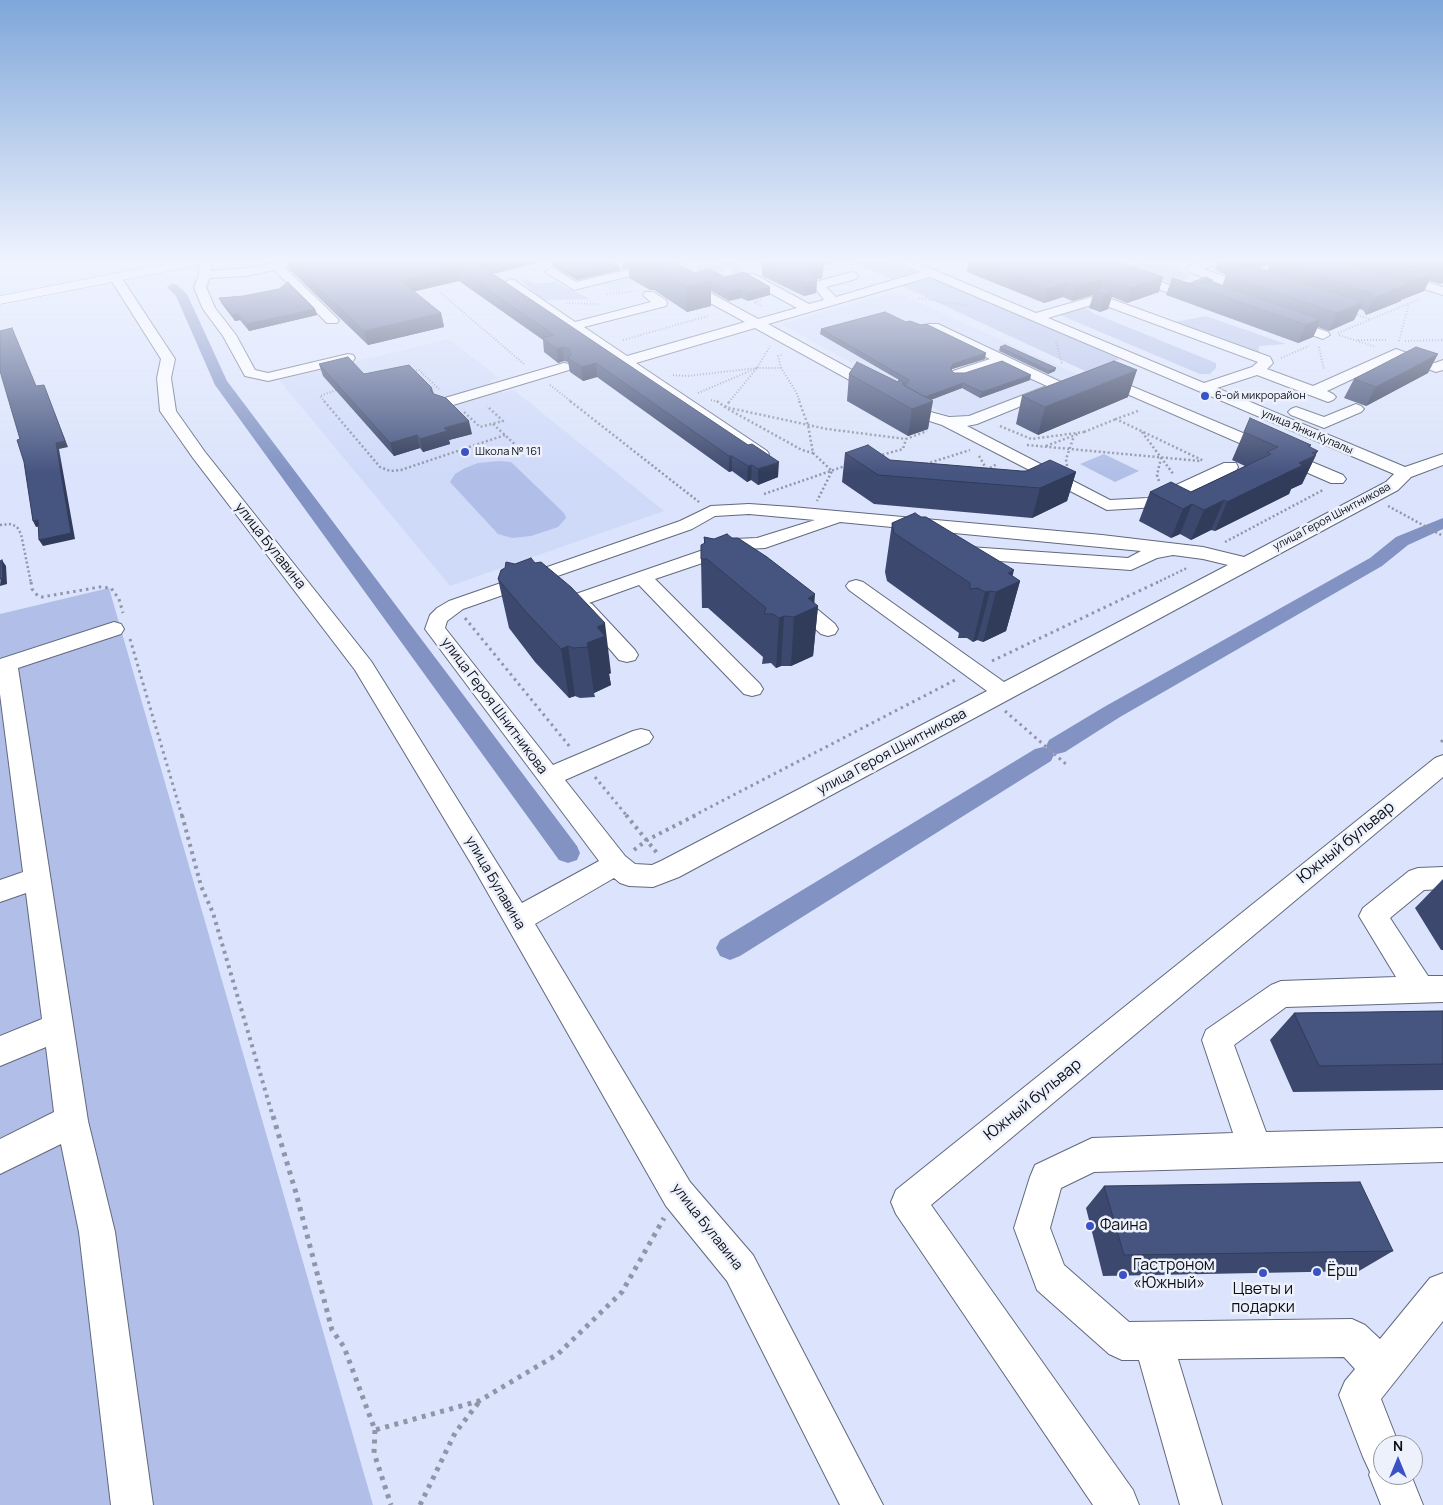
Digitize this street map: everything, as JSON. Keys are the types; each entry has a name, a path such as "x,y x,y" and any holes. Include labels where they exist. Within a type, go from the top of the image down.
{"street":[{"name":"улица Булавина","path":"151,332 168,359 164,378 168,411 205,463 363,666 481,858 678,1194 740,1268 862,1505"},
{"path":"227,332 250,373 268,377 348,358"},
{"path":"584,332 605,352 626,361 761,454"},
{"path":"626,361 724,332"},
{"path":"773,332 922,414 948,422 1015,457 1044,478 1107,506 1151,503 1230,467"},
{"path":"944,332 1060,387"},
{"name":"улица Янки Купалы","path":"1072,332 1135,359 1211,386 1405,473"},
{"path":"1191,332 1265,360 1261,366 1211,386"},
{"path":"1304,332 1318,340"},
{"path":"1313,392 1396,353 1436,368 1443,364"},
{"path":"1135,359 1092,375 1337,479"},
{"path":"958,374 1002,360"},
{"path":"447,402 564,366"},
{"path":"1211,386 1324,423 1356,408 1313,392 1261,366"},
{"path":"948,422 971,421 1074,382"},
{"name":"улица Героя Шнитникова","path":"1246,563 1178,550 915,533 840,517 810,514 749,509 711,511 686,525 456,605 444,612 437,620 435,629 616,864 629,875 652,876 670,870 1392,486 1405,473 1443,459"},
{"path":"577,600 642,577 739,553 742,543 758,544 840,517"},
{"path":"944,560 1131,564 1152,553 1178,550"},
{"path":"552,572 627,655"},
{"path":"642,577 752,688"},
{"path":"776,585 828,630"},
{"path":"856,586 997,696"},
{"path":"123,628 3,666 10,763 36,878 72,1121 97,1232 132,1505"},
{"path":"548,776 641,737"},
{"name":"Южный бульвар","path":"1118,1505 908,1202 1442,757"},
{"path":"517,920 616,864"},
{"path":"0,891 36,878"},
{"path":"1431,990 1373,916 1418,879 1443,878"},
{"path":"1255,1149 1216,1040 1281,994 1431,990"},
{"path":"0,1051 58,1027"},
{"path":"0,1157 72,1121"},
{"path":"1381,1368 1352,1338 1122,1341 1050,1277 1032,1228 1047,1177 1092,1155 1443,1145"},
{"path":"1374,1435 1359,1395 1443,1290"},
{"path":"1153,1340 1201,1505"},
{"path":"1394,1485 1402,1505"}],"path":[{"path":"487,332 537,375 711,511"},
{"path":"605,352 630,338 650,332"},
{"path":"1340,332 1336,334 1396,353 1399,332"},
{"path":"588,335 646,339"},
{"path":"725,407 756,368 773,342 784,338"},
{"path":"1261,366 1318,340 1328,385"},
{"path":"682,400 756,368"},
{"path":"641,371 687,376 756,368 781,368 796,392 808,425 814,453"},
{"path":"410,372 419,370 447,402 480,427 504,420 473,394"},
{"path":"346,387 320,396 380,467 390,471 401,470 505,435"},
{"path":"682,400 700,397 717,401 802,450 814,453 832,471"},
{"path":"725,407 808,425 906,440 948,422"},
{"path":"1044,446 1139,410"},
{"path":"984,416 1008,430 1031,439 1084,432"},
{"path":"919,466 987,443 1044,446 1207,462 1116,419"},
{"path":"493,424 521,450"},
{"path":"1141,431 1184,488"},
{"path":"1044,478 1067,466 1066,459 1074,436"},
{"path":"878,456 903,449 906,440"},
{"path":"989,476 986,468 1015,457"},
{"path":"1161,458 1157,476 1164,497"},
{"path":"762,494 854,463"},
{"path":"810,514 832,471"},
{"path":"1398,511 1443,536"},
{"path":"0,525 11,524 17,527 21,534 32,589 38,596 42,597 100,586 111,588 119,599 123,628 194,857 201,886 213,913 296,1193 332,1330 344,1347 375,1430 374,1453 391,1505"},
{"path":"456,605 670,870"},
{"path":"997,696 1067,765"},
{"path":"375,1430 479,1401 558,1354 622,1292 678,1194"},
{"path":"420,1505 455,1433 479,1401"}],"shaded area":[{"path":"796,332 985,332 1077,374 968,416 944,414"},
{"path":"1002,332 1060,332 1120,359 1085,371"},
{"path":"1101,332 1140,332 1216,363 1216,368 1210,374 1200,374"},
{"path":"1205,332 1252,332 1286,344 1259,346 1259,353"},
{"name":"Школа № 161","path":"449,339 499,378 490,381 503,393 514,390 664,511 450,586 279,380"},
{"path":"1104,454 1139,471 1115,482 1080,464"},
{"path":"511,462 564,513 566,518 558,527 531,536 512,538 498,534 450,482 455,474 465,468 478,463"},
{"path":"109,588 373,1505 0,1505 0,614"}],"building":[{"path":"0,332 14,332 36,386 44,385 65,441 56,443 71,533 39,540 38,520 33,521 24,462 17,440 20,439 0,371"},
{"path":"550,332 580,332 748,445 752,444 779,462 758,469 729,456 596,363 581,367 568,358 571,354 569,349 563,347 557,349 542,338 554,335"},
{"path":"827,332 943,332 986,353 953,364 950,369 954,373 965,373 1002,361 1031,375 982,392 963,383 925,397 905,386 909,380"},
{"path":"1005,345 1056,368 1049,371 1000,347"},
{"path":"1416,347 1438,354 1376,387 1354,379"},
{"path":"348,357 364,374 409,365 432,388 430,390 434,394 446,398 469,421 444,428 447,431 420,439 417,435 390,443 319,364"},
{"path":"1114,361 1137,370 1045,407 1022,396"},
{"path":"857,362 898,382 899,380 905,383 902,384 933,401 912,409 849,374"},
{"path":"1250,418 1311,445 1308,446 1318,451 1312,453 1316,455 1299,463 1303,465 1227,502 1224,500 1204,510 1192,504 1183,509 1150,492 1171,482 1191,492 1271,454 1267,452 1278,447 1244,432"},
{"path":"868,445 890,460 1026,471 1050,460 1076,472 1040,488 878,475 845,453"},
{"path":"915,513 921,517 926,517 1014,570 1008,573 1020,581 996,592 985,592 978,588 970,589 970,583 894,533 892,523"},
{"path":"727,534 732,538 738,538 767,557 815,594 808,598 818,606 794,617 784,616 779,618 773,614 764,614 766,608 707,559 701,559 701,545 705,543 704,537 714,539"},
{"path":"531,558 535,563 541,562 571,587 605,623 597,627 605,636 587,643 588,647 573,648 568,646 561,649 498,579 501,570 505,568 506,562 515,564"},
{"path":"2,560 3,578 0,579 0,561"},
{"path":"1443,1011 1443,1064 1319,1066 1294,1013"},
{"path":"1360,1182 1393,1251 1124,1255 1104,1186"}],"waterway":[{"path":"198,332 220,382 568,853"},
{"path":"1057,746 1112,712 1376,562 1402,541 1443,523"},
{"path":"730,948 1043,755"}],"place":[{"name":"6-ой микрорайон","path":"1205,396"},
{"name":"Школа № 161","path":"465,452"},
{"name":"Фаина","path":"1090,1226"},
{"name":"Ёрш","path":"1317,1272"},
{"name":"Цветы и подарки","path":"1263,1273"},
{"name":"Гастроном «Южный»","path":"1123,1275"}]}
